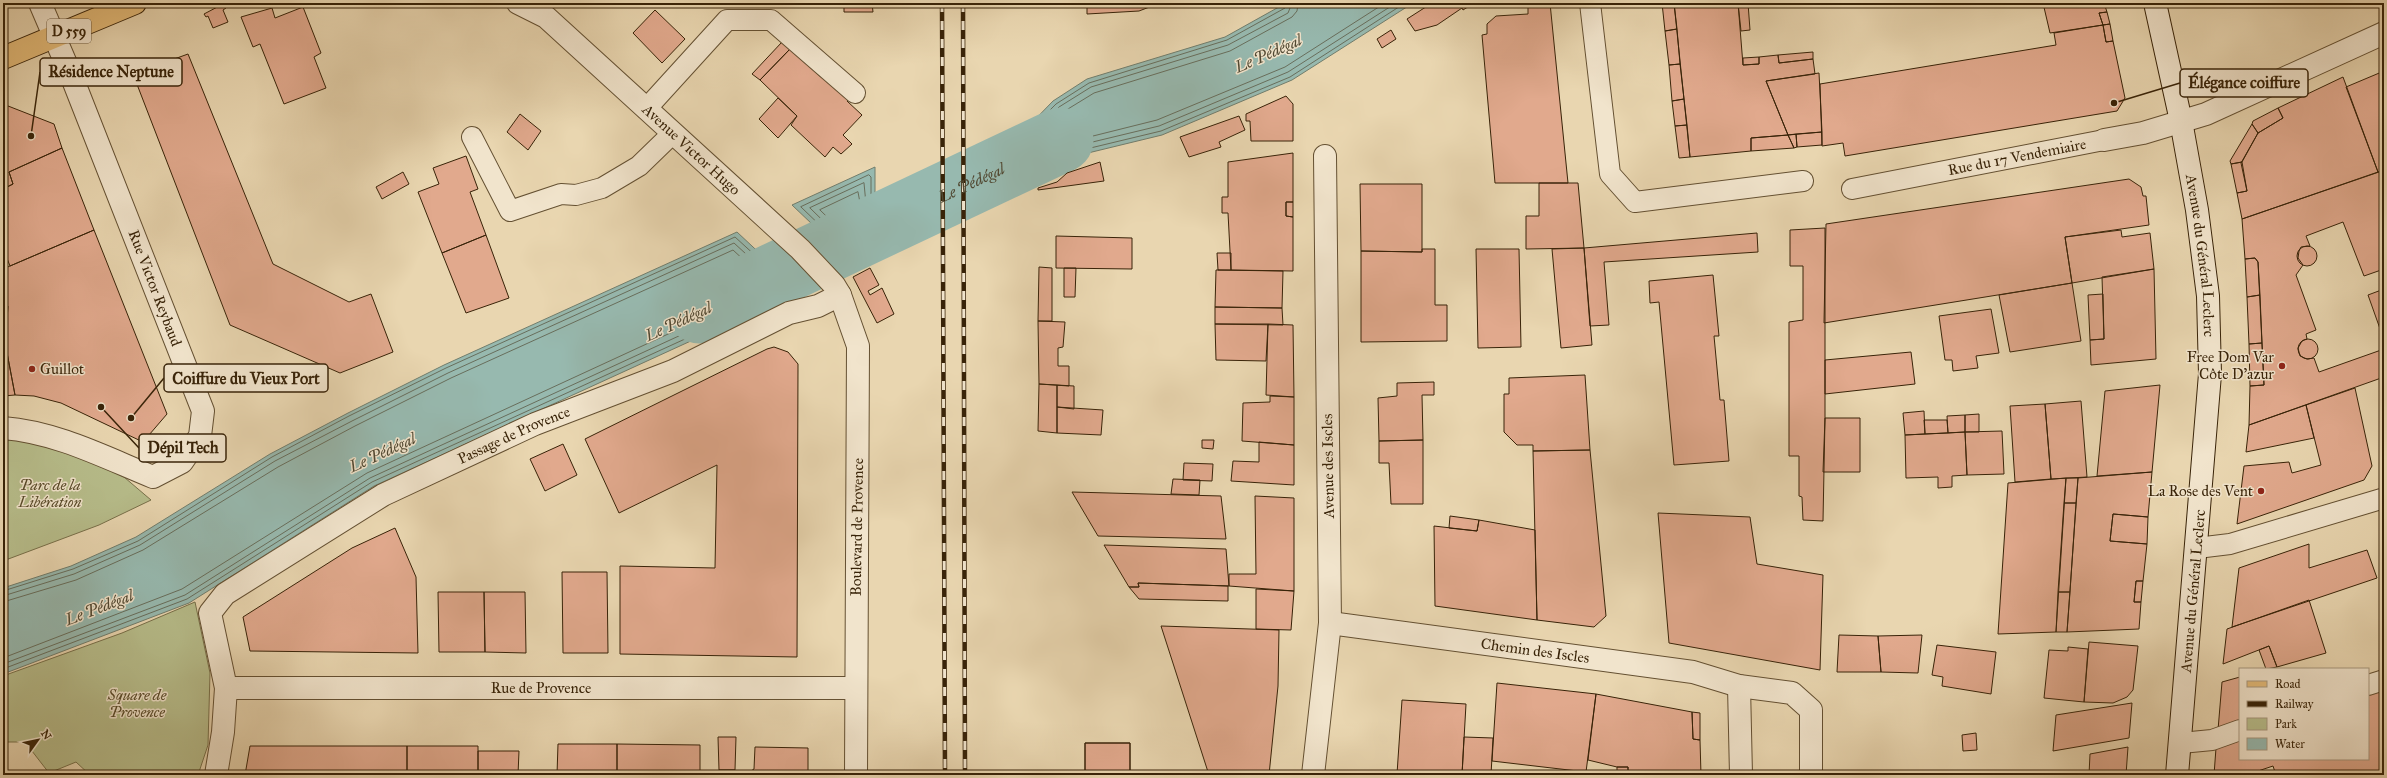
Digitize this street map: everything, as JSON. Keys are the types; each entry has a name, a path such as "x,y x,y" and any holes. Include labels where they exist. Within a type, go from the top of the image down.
{"main road":[{"name":"D 559","path":"3,58 135,3"}],"street":[{"name":"Rue Victor Reybaud","path":"3,428 27,430 78,445 153,477 182,462 200,436 203,411 73,80 40,3"},
{"name":"Avenue Victor Hugo","path":"518,3 543,10 646,109 763,217 800,249 837,290"},
{"name":"Avenue du Général Leclerc","path":"2155,3 2181,121 2197,210 2208,296 2210,374 2197,548 2177,775"},
{"name":"Rue du 17 Vendemiaire","path":"2104,140 2143,133 2223,107 2384,33"},
{"name":"Avenue des Iscles","path":"1313,775 1330,623 1325,156"},
{"name":"Passage de Provence","path":"226,688 210,613 225,594 382,495 535,424 673,370 789,313 818,306 837,290"},
{"name":"Boulevard de Provence","path":"837,290 858,346 855,688 856,775"},
{"name":"Chemin des Iscles","path":"1330,623 1693,672 1739,686 1792,693 1811,710 1811,775"},
{"path":"1739,686 1740,775"},
{"name":"Rue de Provence","path":"226,688 855,688"},
{"path":"216,775 223,732 226,688"}],"lane":[{"path":"1590,3 1610,174 1636,202 1802,181"},
{"path":"646,109 727,20 770,20 855,93"},
{"path":"472,137 510,211 561,194 576,195 602,188 639,166 673,133"},
{"name":"Rue du 17 Vendemiaire","path":"1852,189 2104,140"},
{"path":"2197,548 2230,544 2381,499"},
{"path":"2369,685 2384,680"},
{"path":"2180,743 2212,740 2239,730"}],"green space":[{"name":"Parc de la Libération","path":"11,438 81,456 124,477 151,500 99,525 3,561 3,439"},
{"name":"Square de Provence","path":"195,602 210,673 208,745 198,775 90,775 76,762 49,773 25,742 3,742 3,676 122,633"}],"water":[{"path":"1286,3 1413,3 1292,80 1162,135 1055,161 981,203 978,153 1019,136 1053,101 1087,79 1225,37"},
{"path":"875,167 875,202 924,177 924,227 854,264 792,205"},
{"path":"737,232 800,291 374,486 189,603 3,674 3,588 71,566 136,537 270,454 348,413 444,365"}],"building":[{"path":"844,3 872,3 873,12 844,12"},
{"path":"1087,3 1160,3 1139,11 1087,14"},
{"path":"1432,3 1474,3 1463,10 1462,8 1437,25 1415,31 1407,19"},
{"path":"1550,3 1568,183 1495,183 1482,35 1487,34 1487,24 1496,16 1528,14 1528,5"},
{"path":"1662,3 1674,3 1677,29 1665,31"},
{"path":"1674,3 1738,3 1743,65 1759,64 1759,57 1778,55 1779,63 1813,59 1815,74 1766,81 1788,135 1751,138 1751,151 1690,157"},
{"path":"1738,3 1748,3 1750,30 1741,31"},
{"path":"2043,3 2104,3 2107,12 2099,13 2103,25 2050,33"},
{"path":"223,4 226,8 223,10 228,22 213,28 208,16 206,17 204,14"},
{"path":"303,7 321,53 314,57 326,88 284,104 260,44 253,47 241,17 272,8 275,18"},
{"path":"655,10 685,39 662,63 633,33"},
{"path":"2107,12 2110,24 2103,25 2099,13"},
{"path":"2110,24 2113,41 2106,42 2103,25"},
{"path":"2103,25 2106,42 2113,41 2125,98 2117,111 1845,156 1843,143 1822,146 1820,84 2056,45 2054,33"},
{"path":"1677,29 1680,64 1669,65 1665,31"},
{"path":"1391,30 1396,39 1382,48 1377,39"},
{"path":"782,42 790,49 760,80 752,74"},
{"path":"790,49 822,78 828,75 855,93 847,101 862,115 843,135 852,144 841,154 833,147 825,157 791,125 797,116 760,80"},
{"path":"1813,52 1813,59 1779,63 1778,55"},
{"path":"188,54 273,264 349,302 371,294 393,352 340,373 230,325 133,74"},
{"path":"1759,57 1759,64 1743,65 1743,58"},
{"path":"1680,64 1684,99 1672,101 1669,65"},
{"path":"2384,71 2384,171 2378,172 2346,87"},
{"path":"1819,73 1822,132 1788,135 1766,81"},
{"path":"2343,77 2378,172 2242,219 2237,193 2247,191 2241,163 2258,133 2283,118 2278,108"},
{"path":"1286,96 1293,104 1293,141 1251,141 1250,121 1246,121 1246,114"},
{"path":"778,98 797,116 778,138 759,119"},
{"path":"1684,99 1687,125 1675,126 1672,101"},
{"path":"3,104 54,124 62,148 9,172 13,184 3,189"},
{"path":"2278,108 2283,118 2258,133 2252,124 2253,121"},
{"path":"520,114 541,131 528,150 507,132"},
{"path":"1239,116 1245,130 1219,142 1221,147 1189,157 1180,137"},
{"path":"2252,124 2258,133 2242,162 2231,164 2230,161"},
{"path":"1687,125 1690,157 1679,158 1675,126"},
{"path":"1822,132 1822,145 1797,147 1796,134"},
{"path":"1796,134 1797,147 1794,148 1788,135"},
{"path":"1788,135 1794,148 1751,151 1751,138"},
{"path":"62,148 94,230 10,266 3,248 3,189 13,184 9,172"},
{"path":"1293,153 1293,202 1286,202 1286,216 1293,217 1293,271 1231,270 1228,213 1222,213 1222,197 1228,197 1228,162"},
{"path":"466,156 478,189 470,192 486,235 442,253 418,192 439,184 433,168"},
{"path":"1100,162 1104,181 1038,190 1038,188 1057,182 1067,173"},
{"path":"2242,162 2247,191 2237,193 2231,164"},
{"path":"403,172 409,184 382,199 376,187"},
{"path":"2379,172 2384,184 2384,269 2364,276 2343,222 2306,236 2310,246 2301,247 2299,251 2298,258 2303,265 2296,275 2316,330 2306,334 2307,339 2302,341 2298,348 2300,356 2307,359 2314,358 2319,372 2384,349 2384,377 2249,425 2250,386 2264,385 2258,262 2255,258 2245,259 2242,219"},
{"path":"2129,179 2141,187 2143,196 2146,196 2149,225 2065,237 2072,283 1824,323 1826,224"},
{"path":"1539,183 1578,183 1584,248 1526,249 1526,216 1539,216"},
{"path":"1360,184 1422,184 1422,252 1361,251"},
{"path":"1286,202 1293,202 1293,217 1286,216"},
{"path":"1825,228 1825,418 1823,521 1803,520 1802,497 1799,496 1799,456 1789,456 1789,322 1803,320 1803,266 1790,266 1790,230"},
{"path":"94,230 167,414 143,442 61,403 34,396 15,395 5,342 8,307 3,296 3,269"},
{"path":"2121,230 2122,237 2150,233 2154,269 2072,283 2065,237"},
{"path":"1757,233 1758,252 1604,262 1609,325 1590,326 1584,248"},
{"path":"486,235 509,298 466,313 442,253"},
{"path":"1056,236 1132,238 1132,269 1056,268"},
{"path":"2307,246 2314,249 2317,256 2314,263 2307,266 2300,263 2297,256 2300,249"},
{"path":"1584,248 1592,345 1561,348 1552,249"},
{"path":"1422,249 1435,249 1435,305 1447,305 1447,341 1361,342 1361,251 1422,252"},
{"path":"1476,249 1519,249 1521,347 1478,348"},
{"path":"1217,253 1231,253 1231,270 1218,270"},
{"path":"2255,258 2258,262 2260,295 2247,297 2245,259"},
{"path":"1039,267 1052,268 1052,321 1038,321"},
{"path":"870,268 879,285 868,291 870,295 882,288 894,314 877,323 853,277"},
{"path":"1064,268 1076,268 1075,297 1064,297"},
{"path":"2154,269 2156,359 2091,365 2090,340 2104,339 2102,277"},
{"path":"1216,270 1283,271 1282,308 1215,307"},
{"path":"1713,275 1719,336 1714,336 1720,400 1724,400 1729,461 1674,465 1659,302 1650,303 1649,281"},
{"path":"2072,283 2081,341 2010,352 1999,295"},
{"path":"2384,289 2384,340 2368,295"},
{"path":"2103,294 2104,339 2090,340 2088,295"},
{"path":"2260,295 2262,343 2249,344 2247,297"},
{"path":"3,296 8,307 3,309"},
{"path":"1215,307 1282,308 1283,325 1215,324"},
{"path":"1991,309 1999,353 1976,356 1978,368 1953,371 1952,360 1945,360 1939,316"},
{"path":"1038,321 1065,322 1063,347 1058,348 1058,366 1069,366 1069,386 1039,384"},
{"path":"1215,324 1268,324 1266,361 1216,360"},
{"path":"1268,324 1293,325 1294,397 1266,395"},
{"path":"2308,339 2315,342 2318,349 2315,356 2308,359 2301,356 2298,349 2301,342"},
{"path":"5,342 15,395 3,396"},
{"path":"2262,343 2264,385 2250,386 2249,344"},
{"path":"774,347 788,352 798,364 797,657 620,654 620,566 715,568 717,465 619,513 585,439 767,349"},
{"path":"1911,352 1915,384 1825,394 1825,360"},
{"path":"1585,375 1590,450 1533,451 1533,445 1517,445 1504,432 1504,394 1509,394 1509,378"},
{"path":"1434,382 1434,395 1422,395 1423,440 1379,441 1378,398 1397,396 1397,383"},
{"path":"1039,384 1057,385 1057,433 1038,431"},
{"path":"1057,385 1074,386 1074,409 1057,407"},
{"path":"2160,385 2152,472 2097,476 2105,391"},
{"path":"2355,388 2372,466 2364,480 2237,524 2244,466 2289,462 2292,473 2321,465 2306,405"},
{"path":"1270,396 1294,397 1294,445 1242,441 1243,403 1270,402"},
{"path":"2081,401 2087,477 2051,479 2045,404"},
{"path":"2045,404 2051,479 2015,482 2010,406"},
{"path":"2306,405 2314,438 2246,452 2249,425"},
{"path":"1057,407 1103,410 1101,435 1057,433"},
{"path":"1924,411 1925,434 1905,435 1903,413"},
{"path":"1979,414 1979,432 1965,432 1965,415"},
{"path":"1965,415 1965,432 1948,433 1947,416"},
{"path":"1825,418 1860,418 1860,472 1823,472"},
{"path":"1924,420 1947,420 1948,433 1925,434"},
{"path":"2002,431 2004,474 1967,475 1965,432"},
{"path":"1965,432 1967,475 1952,476 1952,487 1938,488 1938,477 1906,478 1905,435"},
{"path":"1202,440 1214,440 1213,449 1202,448"},
{"path":"1423,440 1423,504 1391,504 1389,463 1379,463 1379,441"},
{"path":"1259,442 1294,445 1294,485 1231,481 1233,461 1259,462"},
{"path":"563,444 577,475 545,491 530,459"},
{"path":"1590,450 1606,616 1594,627 1537,620 1533,451"},
{"path":"1184,463 1213,464 1212,481 1183,480"},
{"path":"2152,472 2148,517 2113,514 2110,541 2147,544 2143,581 2136,581 2134,602 2141,602 2139,629 2067,632 2078,478"},
{"path":"2066,478 2056,632 1998,634 2008,483"},
{"path":"2066,478 2078,478 2076,503 2064,503"},
{"path":"1173,479 1200,480 1199,495 1171,494"},
{"path":"1072,492 1221,496 1226,539 1098,536"},
{"path":"1255,496 1294,498 1294,591 1229,586 1229,574 1256,574"},
{"path":"2064,503 2076,503 2070,592 2058,592"},
{"path":"1658,513 1750,517 1757,564 1823,575 1820,670 1669,643"},
{"path":"2113,514 2148,517 2147,544 2110,541"},
{"path":"1450,516 1479,520 1477,531 1449,528"},
{"path":"1479,520 1535,530 1537,620 1435,606 1434,526 1477,531"},
{"path":"395,528 416,577 418,653 250,651 243,617 352,548"},
{"path":"2309,544 2309,568 2367,550 2377,578 2232,627 2239,568"},
{"path":"1104,545 1226,549 1229,586 1138,583 1139,587 1129,587"},
{"path":"562,572 607,572 608,653 563,653"},
{"path":"2136,581 2143,581 2141,602 2134,602"},
{"path":"1138,583 1228,586 1228,601 1139,599 1129,587 1139,587"},
{"path":"1256,589 1294,591 1291,630 1256,629"},
{"path":"438,592 484,592 485,652 439,652"},
{"path":"484,592 525,592 526,653 485,652"},
{"path":"2058,592 2070,592 2067,632 2056,632"},
{"path":"2309,600 2326,653 2277,667 2269,646 2223,664 2227,629"},
{"path":"1161,626 1279,630 1278,686 1269,775 1209,775"},
{"path":"1839,635 1878,636 1881,672 1837,672"},
{"path":"1922,635 1918,673 1881,672 1878,636"},
{"path":"2089,642 2138,646 2133,690 2127,697 2113,703 2084,702"},
{"path":"1937,645 1996,652 1991,694 1942,686 1943,677 1932,675"},
{"path":"2269,646 2277,667 2266,668 2259,650"},
{"path":"2068,647 2088,649 2084,702 2044,698 2049,650 2068,651"},
{"path":"2239,677 2239,722 2218,730 2222,682"},
{"path":"1497,683 1596,694 1586,772 1492,761"},
{"path":"2384,689 2384,775 2276,775 2273,766 2246,775 2214,775 2216,748 2239,740 2239,760 2369,760 2369,694"},
{"path":"1596,694 1692,712 1693,739 1700,740 1701,775 1628,775 1628,767 1617,767 1588,760"},
{"path":"1402,700 1466,704 1462,775 1397,774"},
{"path":"2132,703 2129,738 2053,751 2056,715"},
{"path":"1692,712 1700,713 1700,740 1693,739"},
{"path":"1976,733 1977,750 1963,751 1962,735"},
{"path":"718,737 736,737 735,770 719,770"},
{"path":"1464,737 1493,738 1491,775 1462,775"},
{"path":"1085,743 1130,743 1130,775 1085,775"},
{"path":"1085,743 1130,743 1130,775 1085,775"},
{"path":"558,744 617,744 617,775 557,775"},
{"path":"617,744 700,745 700,775 617,775"},
{"path":"250,746 407,746 407,775 245,775"},
{"path":"407,746 478,746 478,775 407,775"},
{"path":"755,747 808,748 808,775 776,775 776,771 751,771 754,769"},
{"path":"2128,747 2126,775 2089,775 2090,754"},
{"path":"478,751 519,751 518,775 478,775"},
{"path":"1617,767 1628,767 1628,775 1617,775"},
{"path":"719,770 735,770 735,775 719,775"},
{"path":"751,771 776,771 776,775 751,775"}],"waterway":[{"name":"Le Pédégal","path":"699,311 1061,140"}],"railway":[{"path":"942,3 945,775"},
{"path":"963,3 965,775"}],"place":[{"name":"Élégance coiffure","path":"2114,103"},
{"name":"Résidence Neptune","path":"31,136"},
{"name":"Free Dom Var Côte D'azur","path":"2282,366"},
{"name":"Guillot","path":"32,369"},
{"name":"Dépil Tech","path":"101,407"},
{"name":"Coiffure du Vieux Port","path":"131,418"},
{"name":"La Rose des Vent","path":"2261,491"}]}
